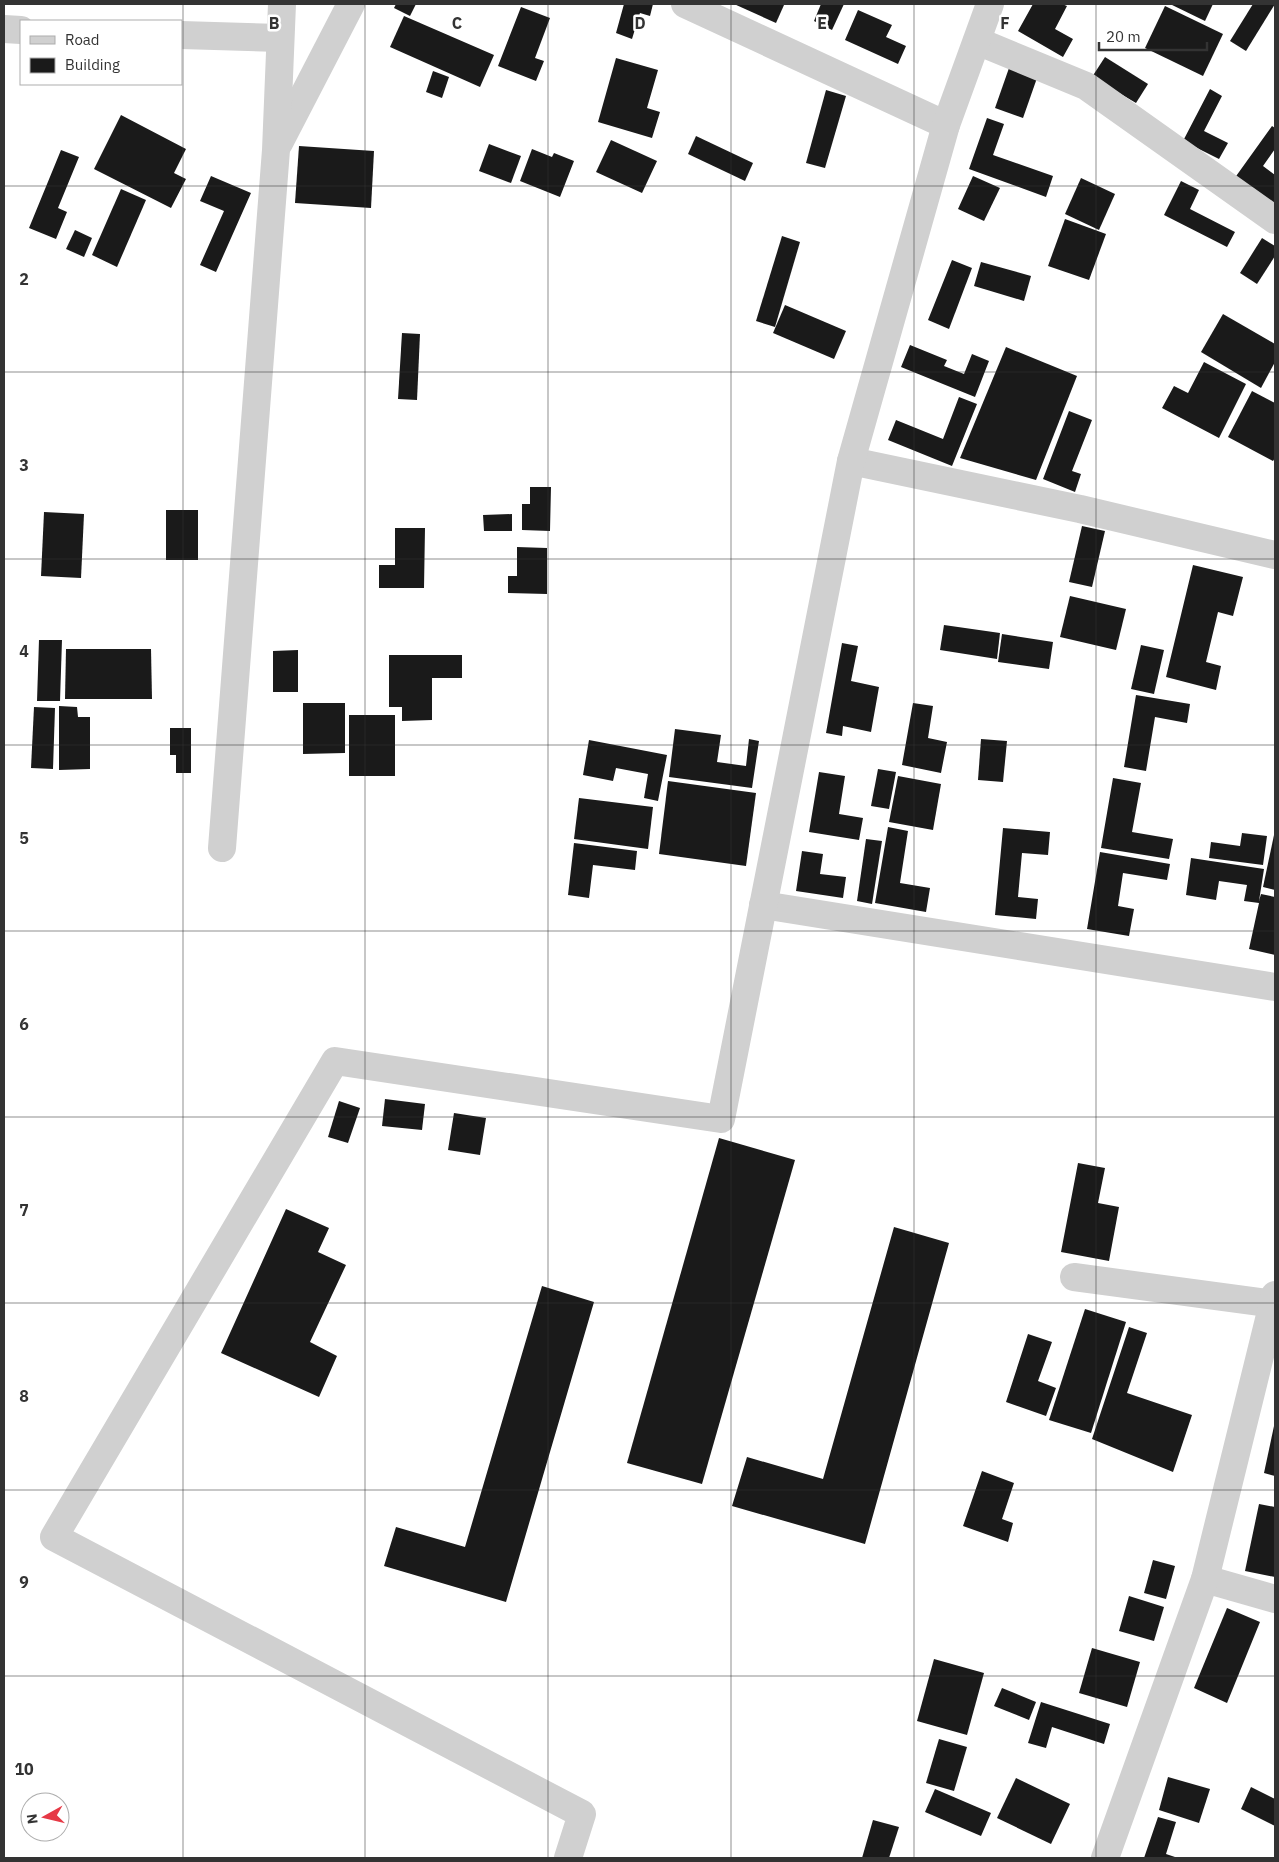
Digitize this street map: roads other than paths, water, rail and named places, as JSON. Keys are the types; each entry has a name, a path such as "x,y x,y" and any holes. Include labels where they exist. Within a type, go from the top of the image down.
{"street":[{"path":"222,848 276,150 282,4"},
{"path":"276,150 351,4"},
{"path":"685,4 946,125"},
{"path":"568,1858 582,1814 54,1537 335,1061 720,1119 851,461 946,125 990,4"},
{"path":"4,30 20,30"},
{"path":"182,35 280,38"},
{"path":"977,41 1086,86 1275,220"},
{"path":"851,461 1080,509 1275,555"},
{"path":"763,905 1275,987"},
{"path":"1074,1277 1275,1301 1205,1579 1105,1858"},
{"path":"1205,1579 1275,1599"}]}
